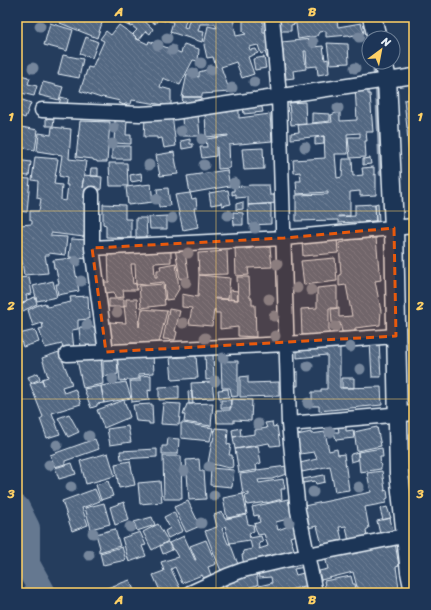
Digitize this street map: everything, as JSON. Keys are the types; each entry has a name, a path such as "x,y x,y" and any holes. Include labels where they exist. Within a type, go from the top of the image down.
{"main road":[{"path":"372,17 375,30"},
{"path":"385,70 394,228 396,336 406,414 399,473 410,535 410,572 414,592"}],"street":[{"path":"272,17 279,96 289,424 298,511 315,593"},
{"path":"42,110 140,114 174,112 279,96 385,70 414,76"},
{"path":"92,194 92,248 106,352"},
{"path":"92,248 284,238 414,226"},
{"path":"67,354 287,344 396,336"},
{"path":"289,424 406,414"},
{"path":"190,593 243,570 307,555 410,535"}],"highlighted area":[{"path":"394,228 396,336 106,352 92,248 284,238"}],"building":[{"path":"63,17 104,17 97,38 60,23"},
{"path":"116,17 135,17 129,26 115,19"},
{"path":"135,17 140,17 153,29 150,34 146,31 139,40 135,38 136,37 133,34 137,30 132,26 129,26"},
{"path":"147,17 187,17 184,27 187,28 190,17 233,17 236,36 246,34 243,32 243,17 263,17 263,32 266,32 269,45 267,45 268,49 275,56 267,58 265,52 261,54 258,45 249,47 250,50 256,49 258,53 248,57 254,74 242,78 236,62 221,67 230,92 202,94 202,97 182,97 187,74 199,77 199,72 216,67 213,57 207,58 204,45 208,26 217,28 215,24 200,24 198,31 204,32 202,42 170,32 173,22 158,19 155,24"},
{"path":"280,17 295,17 295,24 291,25 291,31 281,31"},
{"path":"295,17 316,17 316,20 325,19 325,17 357,17 358,20 349,21 348,19 337,21 338,27 361,23 363,30 361,30 361,34 350,36 326,37 326,31 319,32 317,36 298,39"},
{"path":"50,23 73,30 67,51 44,45"},
{"path":"119,25 136,37 135,38 148,44 149,41 181,53 184,44 199,49 198,61 193,60 180,85 163,78 160,87 171,90 171,106 132,100 131,104 124,105 119,103 120,101 101,98 80,91 88,67 92,68 104,41 100,39 106,31 111,35"},
{"path":"86,37 98,42 92,58 80,54"},
{"path":"311,39 312,47 323,46 325,60 328,59 329,73 318,75 317,66 307,67 306,51 304,51 306,69 293,71 294,78 286,79 282,42"},
{"path":"327,43 348,44 349,63 330,64"},
{"path":"63,55 83,59 79,78 58,74"},
{"path":"264,57 266,68 255,70 253,59"},
{"path":"17,74 30,78 28,84 37,86 34,96 17,92"},
{"path":"43,82 63,87 59,100 39,95"},
{"path":"368,86 373,132 366,132 366,157 350,158 348,137 360,137 360,133 347,134 348,154 335,154 337,178 342,177 343,159 352,159 353,176 363,175 362,168 374,167 374,175 376,174 376,195 360,196 360,191 350,192 350,216 338,217 355,216 355,205 375,204 376,221 338,223 338,220 296,221 296,195 328,194 328,192 297,194 296,181 301,181 300,172 294,173 293,160 325,158 324,136 291,139 291,133 299,132 298,125 332,122 331,115 336,113 340,113 340,121 357,120 355,87"},
{"path":"413,89 414,127 407,128 404,100 409,99 409,92 413,92"},
{"path":"61,97 68,99 67,106 59,104"},
{"path":"182,97 201,97 201,99 183,104"},
{"path":"17,98 31,103 25,118 17,115"},
{"path":"305,102 306,124 291,125 289,103"},
{"path":"261,103 263,112 244,114 243,106"},
{"path":"225,108 226,112 239,110 239,118 270,114 272,141 229,145 230,168 218,169 217,147 216,156 202,158 200,147 207,147 206,139 228,136 206,137 205,113"},
{"path":"312,113 330,114 330,121 312,123"},
{"path":"198,114 200,136 183,136 182,116"},
{"path":"172,115 176,146 164,148 162,138 157,139 157,137 144,137 145,118"},
{"path":"46,118 54,119 53,126 46,126"},
{"path":"115,120 127,121 126,135 131,135 131,144 114,143"},
{"path":"80,121 110,122 107,162 97,162 93,159 76,157"},
{"path":"21,127 38,130 35,150 18,147"},
{"path":"52,127 71,129 69,159 86,161 82,188 84,175 102,177 101,190 85,189 83,204 92,205 85,225 84,237 51,233 51,236 67,237 65,255 49,253 49,255 45,255 48,273 24,275 21,255 17,255 17,220 20,220 20,225 32,224 32,221 30,220 30,211 39,211 41,199 37,198 38,181 32,180 35,157 58,159 54,184 62,185 61,200 66,201 68,185 66,185 67,178 59,176 62,155 37,151 39,133 51,135"},
{"path":"414,128 414,172 410,173 407,129"},
{"path":"324,136 324,144 315,145 315,138"},
{"path":"190,139 190,144 193,144 193,147 182,149 181,141"},
{"path":"112,146 130,146 130,159 112,159"},
{"path":"263,148 264,169 244,170 242,149"},
{"path":"174,152 178,174 160,176 156,155"},
{"path":"370,158 371,164 363,165 363,159"},
{"path":"17,160 31,162 29,176 17,175"},
{"path":"109,163 127,163 128,186 110,186"},
{"path":"91,168 98,168 98,176 90,176"},
{"path":"227,170 230,186 190,193 187,176"},
{"path":"141,173 142,180 131,182 130,175"},
{"path":"17,178 30,179 27,212 17,211"},
{"path":"151,184 153,202 128,205 126,187"},
{"path":"269,185 270,195 277,195 277,203 248,205 248,197 236,198 236,194 232,195 234,187"},
{"path":"168,188 170,206 159,207 157,189"},
{"path":"228,190 231,204 222,206 222,203 211,205 209,193"},
{"path":"190,193 192,199 196,198 197,208 194,208 198,227 183,230 175,195"},
{"path":"243,202 243,209 236,210 236,204"},
{"path":"378,203 379,222 364,224 364,222 376,221 375,204"},
{"path":"103,204 125,205 125,219 131,219 131,238 106,237 106,225 103,224"},
{"path":"271,204 271,224 249,225 248,205"},
{"path":"414,206 414,215 410,215 409,207"},
{"path":"233,212 243,213 243,225 234,225"},
{"path":"167,216 167,229 150,229 149,217"},
{"path":"136,218 146,218 147,237 136,237"},
{"path":"412,236 414,236 414,275 412,254"},
{"path":"337,238 338,253 303,256 302,241"},
{"path":"376,238 381,280 375,281 381,311 380,325 355,328 355,332 342,332 340,323 332,323 331,309 339,308 339,317 352,316 346,285 339,286 339,275 341,274 339,243 345,242 345,240"},
{"path":"71,239 89,240 87,259 69,257"},
{"path":"266,244 267,247 270,247 272,267 248,268 249,275 236,276 235,247 246,247 246,249 252,248 252,245"},
{"path":"184,247 189,277 180,279 175,248"},
{"path":"171,249 171,262 154,263 155,277 157,277 157,270 161,270 160,266 176,263 179,289 173,299 166,300 164,282 136,285 137,290 123,290 124,297 115,298 114,292 105,293 104,282 109,282 108,250","holes":["131,264 135,264 136,283 133,284"]},
{"path":"227,251 228,274 199,275 198,253"},
{"path":"73,258 79,291 58,295 56,284 59,284 53,260"},
{"path":"335,258 337,281 304,285 301,261"},
{"path":"199,275 230,278 228,299 215,299 238,300 237,277 249,277 250,298 252,298 252,305 255,305 256,337 238,336 238,327 220,329 220,313 215,313 215,309 212,326 189,324 192,308 182,307 182,294 198,297"},
{"path":"29,277 32,294 26,295 27,300 17,306 17,278"},
{"path":"53,281 57,297 37,301 33,286"},
{"path":"163,284 165,305 141,308 139,286"},
{"path":"337,286 337,308 329,308 329,334 302,335 301,309 317,308 317,288"},
{"path":"230,290 238,291 238,300 230,299"},
{"path":"88,296 89,319 78,320 78,329 72,330 74,349 63,351 62,344 45,348 39,329 43,328 42,323 33,326 28,310 45,303 47,307 71,302 70,297"},
{"path":"35,297 37,304 23,311 21,305 27,300"},
{"path":"109,299 124,299 124,307 109,307"},
{"path":"126,299 137,299 139,327 142,309 167,311 159,343 130,343 130,345 109,344 109,322 126,323 124,306 126,306"},
{"path":"169,309 180,311 175,331 177,332 175,340 163,339"},
{"path":"80,327 100,327 102,346 81,347"},
{"path":"35,330 39,342 23,347 19,334"},
{"path":"411,332 414,332 413,366"},
{"path":"379,342 381,377 372,377 370,343"},
{"path":"340,344 340,388 381,387 382,405 319,411 319,406 312,406 312,392 321,392 321,389 327,389 327,355 297,358 297,349"},
{"path":"59,352 72,384 62,387 64,393 75,389 81,404 52,413 60,434 47,438 40,419 43,417 30,384 42,380 44,385 42,379 48,377 42,358"},
{"path":"205,352 213,352 214,379 206,380"},
{"path":"117,354 153,354 154,373 139,374 139,379 120,381"},
{"path":"196,356 198,378 172,380 170,358"},
{"path":"101,357 103,384 83,388 77,360"},
{"path":"117,357 118,374 103,377 103,358"},
{"path":"221,361 238,361 238,396 232,397 230,388 222,388"},
{"path":"292,372 298,372 298,386 292,386"},
{"path":"38,373 40,379 31,383 28,377"},
{"path":"151,375 151,391 148,390 149,400 132,402 130,381 140,381 140,376"},
{"path":"248,376 248,383 279,382 279,396 240,397 240,377"},
{"path":"342,378 354,378 354,388 342,388"},
{"path":"126,382 131,398 104,403 101,386"},
{"path":"212,382 214,398 192,399 191,383"},
{"path":"101,386 104,403 97,404 97,406 91,408 84,389"},
{"path":"179,386 179,399 159,400 159,387"},
{"path":"228,389 229,397 219,398 218,390"},
{"path":"192,391 193,404 189,404 188,392"},
{"path":"231,399 252,400 251,421 234,420 234,423 217,423 216,410 230,410"},
{"path":"124,400 130,417 104,428 97,410"},
{"path":"221,400 231,400 231,408 221,408"},
{"path":"163,403 181,404 179,425 161,424"},
{"path":"213,403 211,426 184,422 185,415 183,415 187,404"},
{"path":"152,404 153,424 149,424 149,422 136,421 133,405"},
{"path":"69,414 79,432 68,437 58,418"},
{"path":"272,422 273,427 277,426 280,445 270,446 269,443 235,449 233,437 255,434 255,430 267,428 265,423"},
{"path":"181,423 213,428 210,441 181,438"},
{"path":"339,425 346,425 346,431 353,430 354,438 336,440 334,432 339,432"},
{"path":"128,426 131,442 110,445 107,429"},
{"path":"377,427 381,446 357,451 354,432"},
{"path":"215,428 228,429 227,444 231,445 229,455 232,455 233,467 229,468 208,463"},
{"path":"240,428 241,436 233,437 232,430"},
{"path":"311,432 311,434 325,432 329,451 337,449 338,455 344,454 349,490 335,492 330,466 302,472 300,463 317,459 314,452 300,454 297,435"},
{"path":"168,438 179,439 178,454 162,454 162,446 167,446"},
{"path":"95,439 99,449 65,461 65,464 55,467 50,455"},
{"path":"258,446 261,463 256,465 257,470 239,473 235,449"},
{"path":"382,448 383,457 380,457 381,469 360,472 358,452"},
{"path":"157,449 157,457 121,459 120,451"},
{"path":"358,452 358,460 351,462 351,454"},
{"path":"108,453 115,476 86,484 80,461"},
{"path":"163,456 181,456 182,499 164,499"},
{"path":"199,459 200,471 204,471 206,499 189,500 186,460"},
{"path":"130,461 135,485 119,488 115,464"},
{"path":"72,463 76,474 59,479 55,468"},
{"path":"287,466 289,473 272,479 258,480 259,483 283,479 285,489 281,489 282,499 267,503 247,505 245,496 249,495 249,493 243,494 240,474"},
{"path":"211,468 234,470 232,487 210,485"},
{"path":"382,471 384,491 387,490 388,498 386,499 386,503 365,507 369,528 366,530 367,537 349,542 346,526 339,527 342,540 322,545 317,526 308,528 304,506 371,492 367,473"},
{"path":"324,475 325,482 316,484 315,481 303,483 303,479"},
{"path":"108,481 113,496 101,500 96,485"},
{"path":"160,481 162,502 140,504 138,483"},
{"path":"95,489 100,501 82,508 88,525 72,531 62,501"},
{"path":"243,494 247,514 227,518 223,498"},
{"path":"288,499 292,518 276,522 278,530 294,524 298,534 290,537 295,552 244,565 242,555 244,554 243,551 252,549 250,540 230,543 239,567 221,571 205,531 217,527 214,515 222,512 225,519 246,515 248,524 253,525 254,531 249,533 250,538 261,536 263,542 259,543 259,549 268,546 264,534 258,535 254,524 260,522 258,515 254,516 252,507","holes":["225,526 230,544 228,544 222,529"]},
{"path":"188,501 200,526 186,532 174,507"},
{"path":"124,502 129,520 115,525 110,507"},
{"path":"104,503 110,524 91,529 85,508"},
{"path":"387,507 391,518 383,520 380,509"},
{"path":"174,512 183,531 168,538 165,531 170,528 164,517"},
{"path":"152,517 155,525 137,531 134,522"},
{"path":"390,518 393,531 380,534 377,521"},
{"path":"158,524 168,541 152,550 143,532"},
{"path":"115,529 120,546 99,552 100,548 96,534"},
{"path":"140,532 146,545 142,546 146,556 129,562 122,538"},
{"path":"184,536 195,560 190,546 206,540 216,564 208,567 212,578 205,581 202,575 182,583 175,567 171,569 180,588 168,593 161,593 153,575 164,571 161,562 178,557 169,543"},
{"path":"168,542 172,550 163,554 160,546"},
{"path":"395,543 399,566 396,567 399,588 380,590 380,592 406,588 407,593 326,593 324,581 351,576 356,590 359,590 353,572 321,580 319,571 328,569 325,557"},
{"path":"122,547 126,560 103,565 100,553"},
{"path":"304,562 305,567 294,569 296,575 307,572 309,585 277,593 228,593 225,583 256,571 258,585 250,587 251,590 259,588 259,586 272,583 271,577 259,578 258,571"},
{"path":"130,580 135,593 106,593 104,589"},
{"path":"221,585 224,593 207,593 207,591"},
{"path":"307,586 309,593 284,593 303,588"}],"waterway":[{"path":"377,84 381,174"},
{"path":"411,435 414,477"},
{"path":"17,508 27,528 27,564 43,593"}]}
